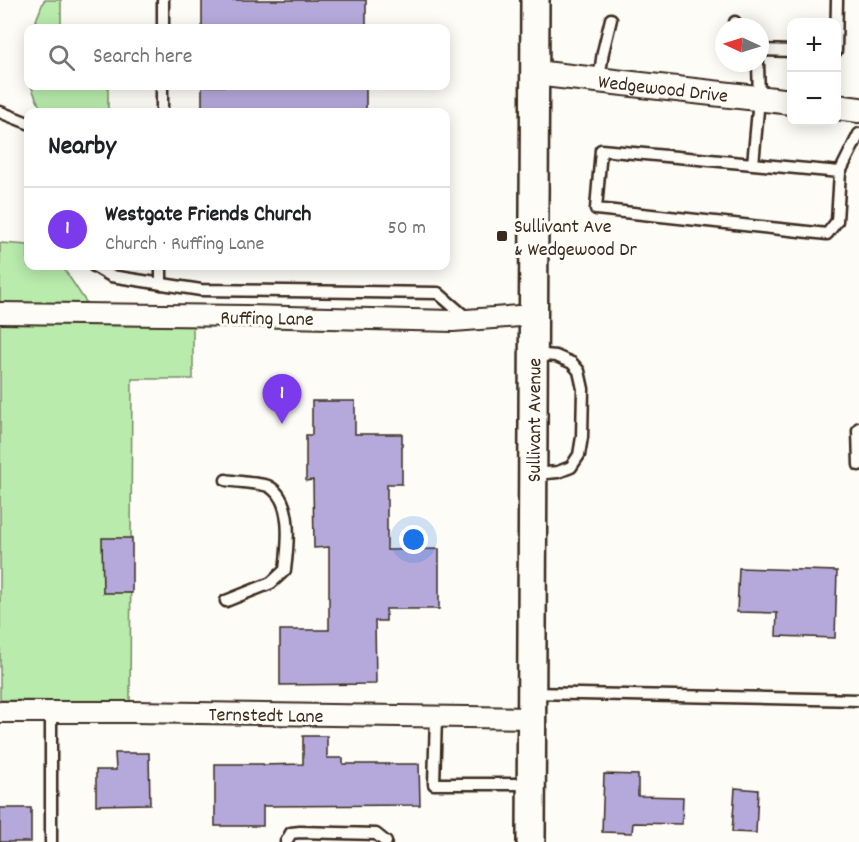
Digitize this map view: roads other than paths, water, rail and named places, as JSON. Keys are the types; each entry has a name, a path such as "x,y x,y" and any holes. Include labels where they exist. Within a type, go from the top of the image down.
{"main road":[{"name":"Sullivant Avenue","path":"531,842 535,0"}],"street":[{"name":"Wedgewood Drive","path":"535,73 787,102"},
{"path":"841,108 859,110"},
{"name":"Ruffing Lane","path":"0,313 453,321 533,315"},
{"name":"Ternstedt Lane","path":"0,712 436,717 532,706"}],"lane":[{"path":"163,0 163,24"},
{"path":"837,0 837,18"},
{"path":"599,80 611,19"},
{"path":"769,50 787,51"},
{"path":"753,164 759,99 758,72"},
{"path":"162,90 162,108"},
{"path":"0,112 24,121"},
{"path":"840,172 601,150 597,208 827,234 837,221 840,172 859,134"},
{"path":"101,270 111,276 201,290 438,294 469,320"},
{"path":"161,270 161,284"},
{"path":"532,474 558,472 571,467 579,455 582,437 583,389 579,371 572,363 556,356 533,354"},
{"path":"859,428 859,465"},
{"path":"226,480 268,486 279,495 287,511 288,552 285,570 271,583 226,601"},
{"path":"532,706 859,700"},
{"path":"51,712 51,842"},
{"path":"436,717 434,784 531,784"},
{"path":"286,842 291,833 300,832 376,834 386,842"}],"place":[{"name":"Sullivant Ave & Wedgewood Dr","path":"502,236"},
{"name":"Westgate Friends Church","path":"282,424"}]}
